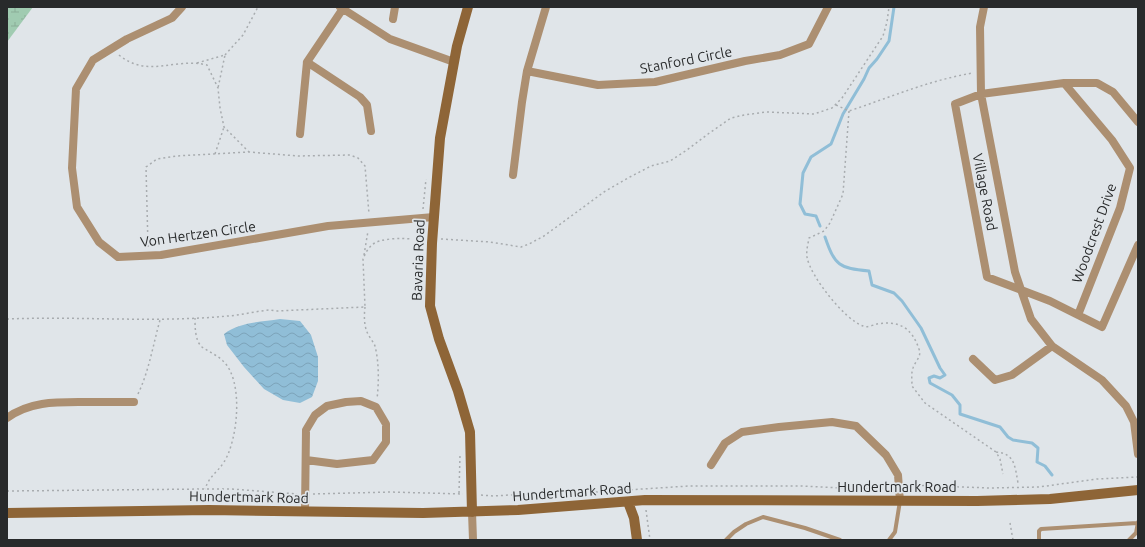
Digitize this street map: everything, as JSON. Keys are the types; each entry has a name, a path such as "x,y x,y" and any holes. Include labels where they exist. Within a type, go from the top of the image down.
{"street":[{"name":"Von Hertzen Circle","path":"182,7 172,18 127,39 93,60 76,89 72,168 77,207 99,242 118,257 149,256 328,226 434,218"},
{"path":"393,19 395,7"},
{"name":"Bavaria Road","path":"468,7 457,46 440,138 434,218 430,306 439,339 458,391 470,432 472,512"},
{"path":"513,175 527,71 546,7"},
{"name":"Stanford Circle","path":"527,71 598,85 655,82 734,63 780,55 809,44 828,7"},
{"name":"Village Road","path":"984,7 980,27 981,94 1015,272 1021,290 1031,319 1052,346 1102,380 1126,406 1134,422 1138,454"},
{"path":"300,134 307,62 342,8 390,39 454,62"},
{"path":"307,62 360,97 367,106 371,132"},
{"path":"981,94 1064,83 1097,83 1113,92 1138,122"},
{"name":"Woodcrest Drive","path":"1064,83 1112,140 1130,168 1120,208 1078,315"},
{"name":"Village Road","path":"981,94 955,104 987,277 1021,290"},
{"path":"1021,290 1050,301 1102,328 1138,245"},
{"path":"973,359 995,380 1012,375 1052,346"},
{"path":"305,512 306,430 315,415 327,406 346,402 361,401 376,407 386,424 386,442 373,460 337,464 306,460"},
{"path":"7,418 21,410 49,402 134,402"},
{"path":"711,465 724,443 742,432 832,422 856,426 886,455 898,475 900,501"},
{"name":"Hundertmark Road","path":"7,513 209,510 423,513 518,510 645,500 721,502 743,500 977,501 1050,499 1138,490"},
{"path":"628,502 634,518 637,540"},
{"path":"472,512 474,540"}],"lane":[{"path":"889,540 894,532 900,501"},
{"path":"726,540 734,532 746,524 763,517 805,528 840,540"},
{"path":"1039,540 1039,531 1041,529 1138,523 1136,533 1128,540"}],"path":[{"path":"218,89 226,55 243,35 258,7"},
{"path":"439,239 490,242 521,247 544,236 604,192 650,166 670,161 731,118 766,112 814,114 828,110 836,105 842,98 883,36 889,7"},
{"path":"111,49 125,60 136,66 147,67 195,63 226,55"},
{"path":"195,63 207,65 213,75 218,89 224,127 215,154"},
{"path":"836,105 850,111 898,93 955,76 981,71"},
{"path":"850,111 843,194 830,223 824,230 809,238 807,257 812,272 830,298 855,323 865,327 892,322 903,325 909,331 920,350 920,356 911,375 912,386 925,403 996,452 1000,459 1003,474"},
{"path":"224,127 249,152"},
{"path":"149,256 146,204 146,167 157,159 176,156 249,152 298,156 350,155 358,158 364,166 369,223 363,259 365,321 367,331 375,345 378,372 376,407"},
{"path":"363,259 372,244 384,240 410,239"},
{"path":"7,319 195,318 229,316 270,310 365,307"},
{"path":"195,318 197,339 202,346 224,362 232,374 236,385 237,401 236,422 224,463 208,480 204,489"},
{"path":"134,402 144,382 160,319"},
{"path":"996,452 1004,452 1012,459 1018,483"},
{"path":"7,491 232,489 305,494 390,492 459,493 493,496 543,492 565,494 689,486 756,485 861,489 909,485 990,488 1039,487 1138,477"},
{"path":"644,488 650,540"},
{"path":"1010,523 1013,540"}],"green space":[{"path":"7,7 33,7 7,42"}],"water":[{"path":"280,319 300,321 311,335 318,357 318,381 312,397 300,403 283,400 264,389 227,345 224,334 243,325"}],"waterway":[{"path":"820,226 816,216 805,214 800,204 803,173 811,157 831,144 843,114 869,68 889,41 894,7"},
{"path":"825,237 835,260 845,267 869,271 872,285 894,293 902,301 921,328 940,368 945,375 940,378 934,376 929,378 930,383 952,395 960,405 960,414 1000,427 1008,437 1013,440 1032,443 1038,448 1037,462 1045,466 1052,475"}]}
